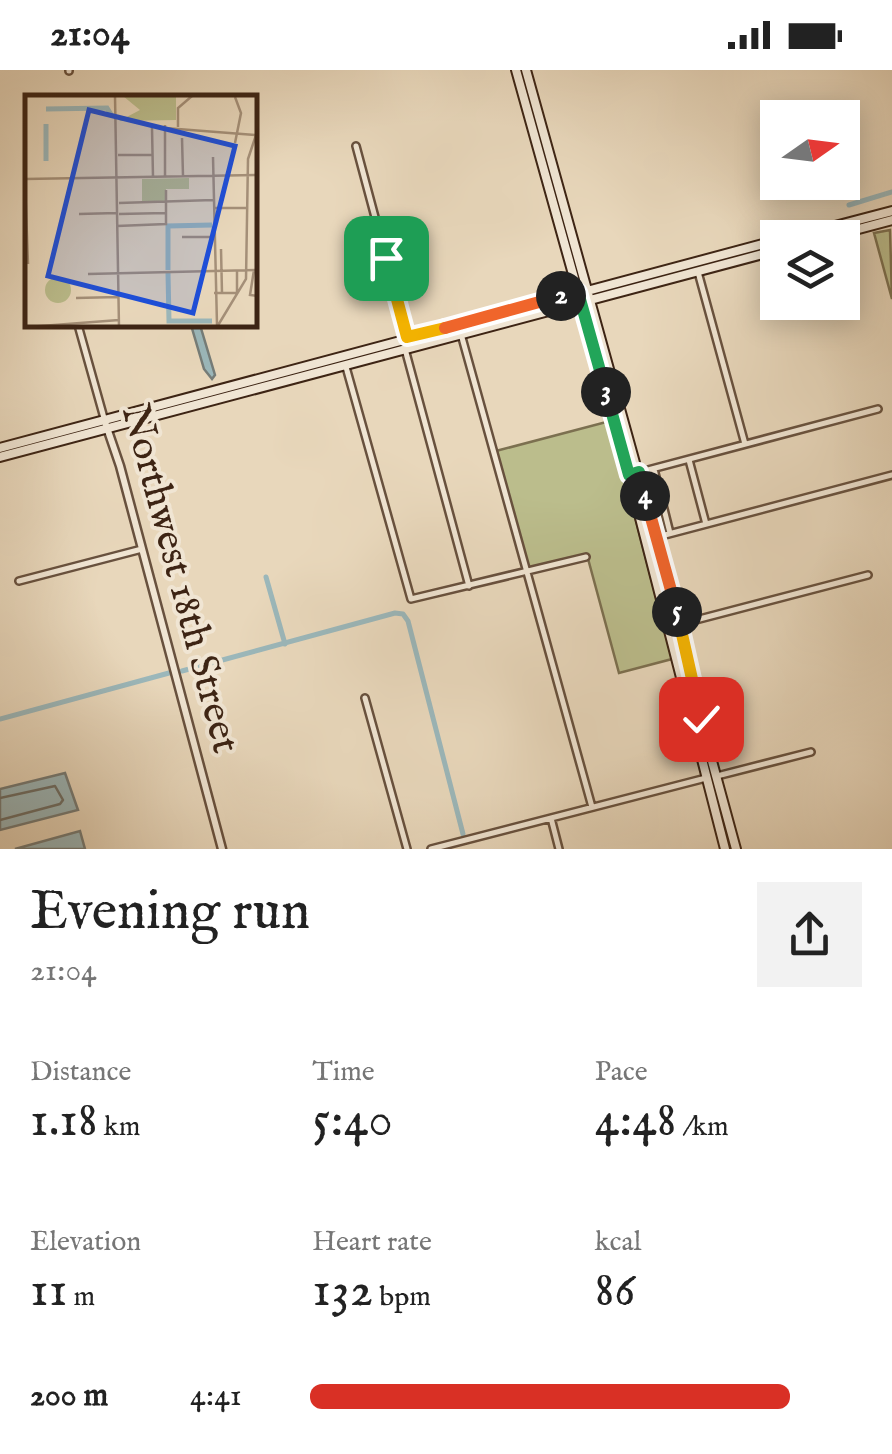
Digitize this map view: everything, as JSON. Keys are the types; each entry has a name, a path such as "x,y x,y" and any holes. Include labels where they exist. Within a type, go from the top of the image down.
{"main road":[{"path":"516,70 581,303 680,625 725,849"},
{"path":"526,70 592,300 669,628 711,778 736,849"},
{"path":"860,228 891,216"},
{"path":"860,223 891,216"},
{"path":"0,448 200,403 407,337 760,246"},
{"path":"746,259 760,248"},
{"path":"0,457 232,385 405,349 760,255"},
{"path":"450,337 459,324"},
{"path":"200,403 204,398 227,392 232,385"}],"street":[{"path":"356,146 407,337"},
{"path":"698,272 745,444"},
{"name":"Northwest 18th Street","path":"79,328 222,849"},
{"path":"461,334 592,807"},
{"path":"405,349 469,586"},
{"path":"344,360 412,599 586,557"},
{"path":"634,474 878,409"},
{"path":"690,460 706,524"},
{"path":"654,469 670,533"},
{"path":"646,540 892,476"},
{"path":"19,581 142,549"},
{"path":"669,628 868,574"},
{"path":"365,698 407,849"},
{"path":"431,849 811,752"},
{"path":"551,818 559,849"}],"green space":[{"path":"890,230 892,299 874,233"},
{"path":"610,421 672,659 619,673 587,555 528,570 496,451"}],"water":[{"path":"192,328 201,328 215,375 212,379 204,369"},
{"path":"65,773 78,810 0,830 0,789"},
{"path":"80,831 85,849 15,849"}],"waterway":[{"path":"849,205 892,192"},
{"path":"266,577 285,644"},
{"path":"182,671 403,614 463,834"},
{"path":"0,719 169,673"}],"route":[{"path":"386,258 407,337 578,292 629,475 639,472 701,719"}]}
